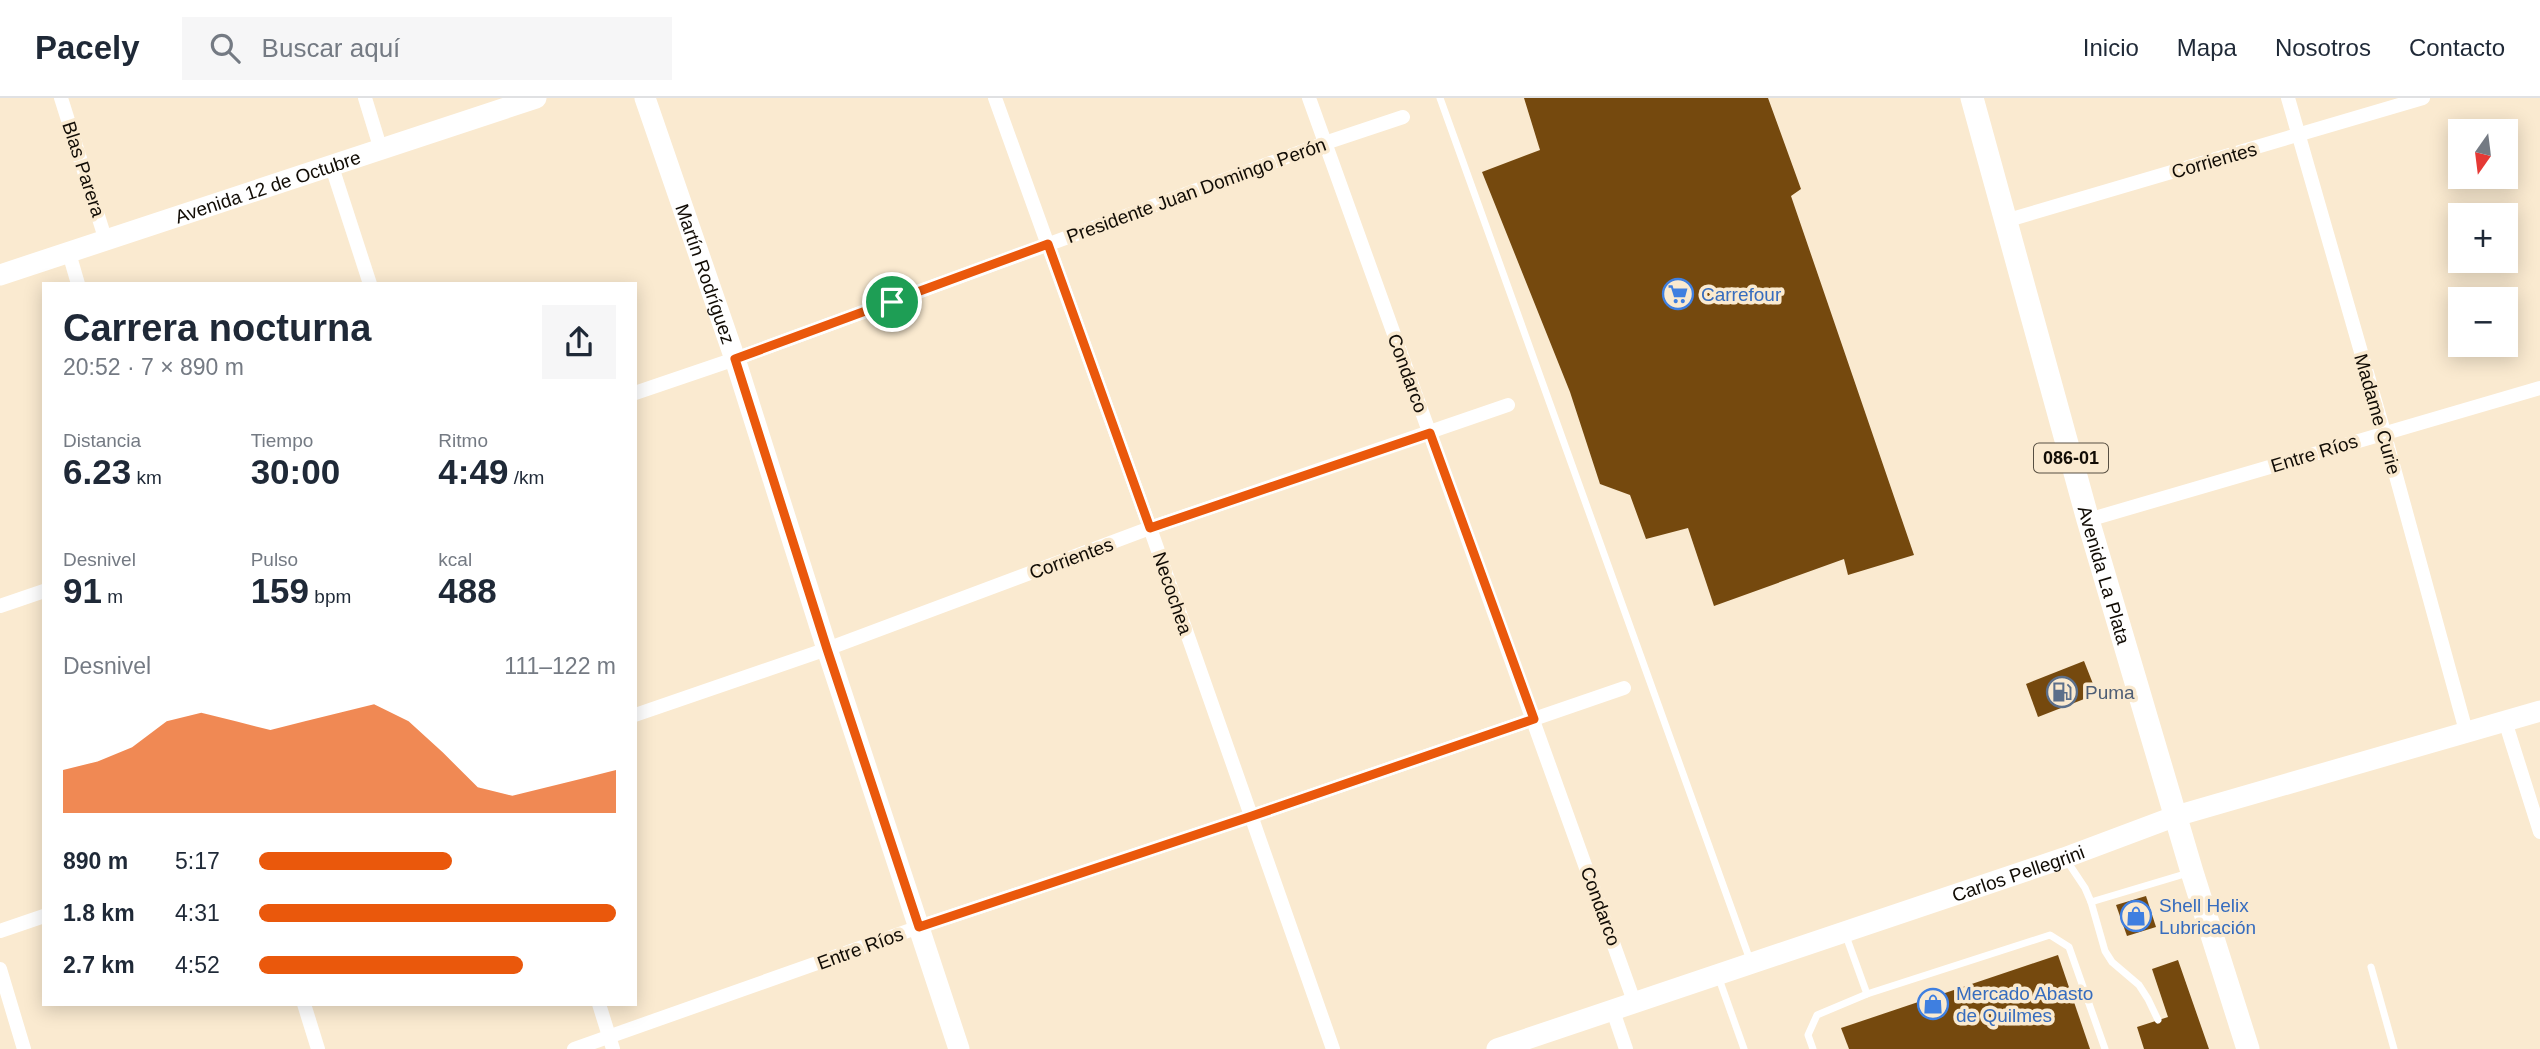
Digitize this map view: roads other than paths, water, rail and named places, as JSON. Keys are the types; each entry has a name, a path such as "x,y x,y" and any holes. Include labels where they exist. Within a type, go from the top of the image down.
{"main road":[{"name":"Avenida La Plata","path":"1972,98 2088,520 2192,872 2248,1049"}],"street":[{"name":"Blas Parera","path":"61,98 106,241"},
{"path":"365,98 381,150"},
{"name":"Avenida 12 de Octubre","path":"0,275 536,98"},
{"name":"Martín Rodríguez","path":"645,98 735,359 959,1049"},
{"name":"Necochea","path":"995,98 1333,1049"},
{"name":"Condarco","path":"1309,98 1635,1003"},
{"name":"Madame Curie","path":"2288,98 2466,731"},
{"name":"Corrientes","path":"2005,221 2423,98"},
{"name":"Presidente Juan Domingo Perón","path":"637,392 1403,117"},
{"path":"332,167 369,282"},
{"path":"69,253 77,282"},
{"name":"Entre Ríos","path":"2088,520 2540,388"},
{"name":"Corrientes","path":"637,714 827,649 1150,528 1508,405"},
{"path":"0,606 42,592"},
{"name":"Entre Ríos","path":"574,1049 611,1043 919,927 1625,688"},
{"name":"Carlos Pellegrini","path":"1497,1049 2064,858 2176,816 2540,711"},
{"path":"2505,720 2540,832"},
{"path":"0,931 42,917"},
{"path":"0,970 24,1049"},
{"path":"305,1006 318,1049"},
{"path":"600,1006 611,1043"},
{"path":"1614,1010 1626,1049"}],"lane":[{"path":"1440,98 1751,964"},
{"path":"2064,858 2085,888 2105,951 2112,962 2139,985 2158,1020"},
{"path":"2091,902 2192,872"},
{"path":"1844,932 1867,994"},
{"path":"1813,1049 1808,1035 1817,1016 1867,994 2050,935 2070,947 2105,1049"},
{"path":"2371,967 2394,1049"},
{"path":"1718,975 1744,1049"}],"place":[{"name":"Carrefour","path":"1678,294"},
{"name":"Puma","path":"2062,692"},
{"name":"Shell Helix Lubricación","path":"2136,916"},
{"name":"Mercado Abasto de Quilmes","path":"1933,1004"}]}
